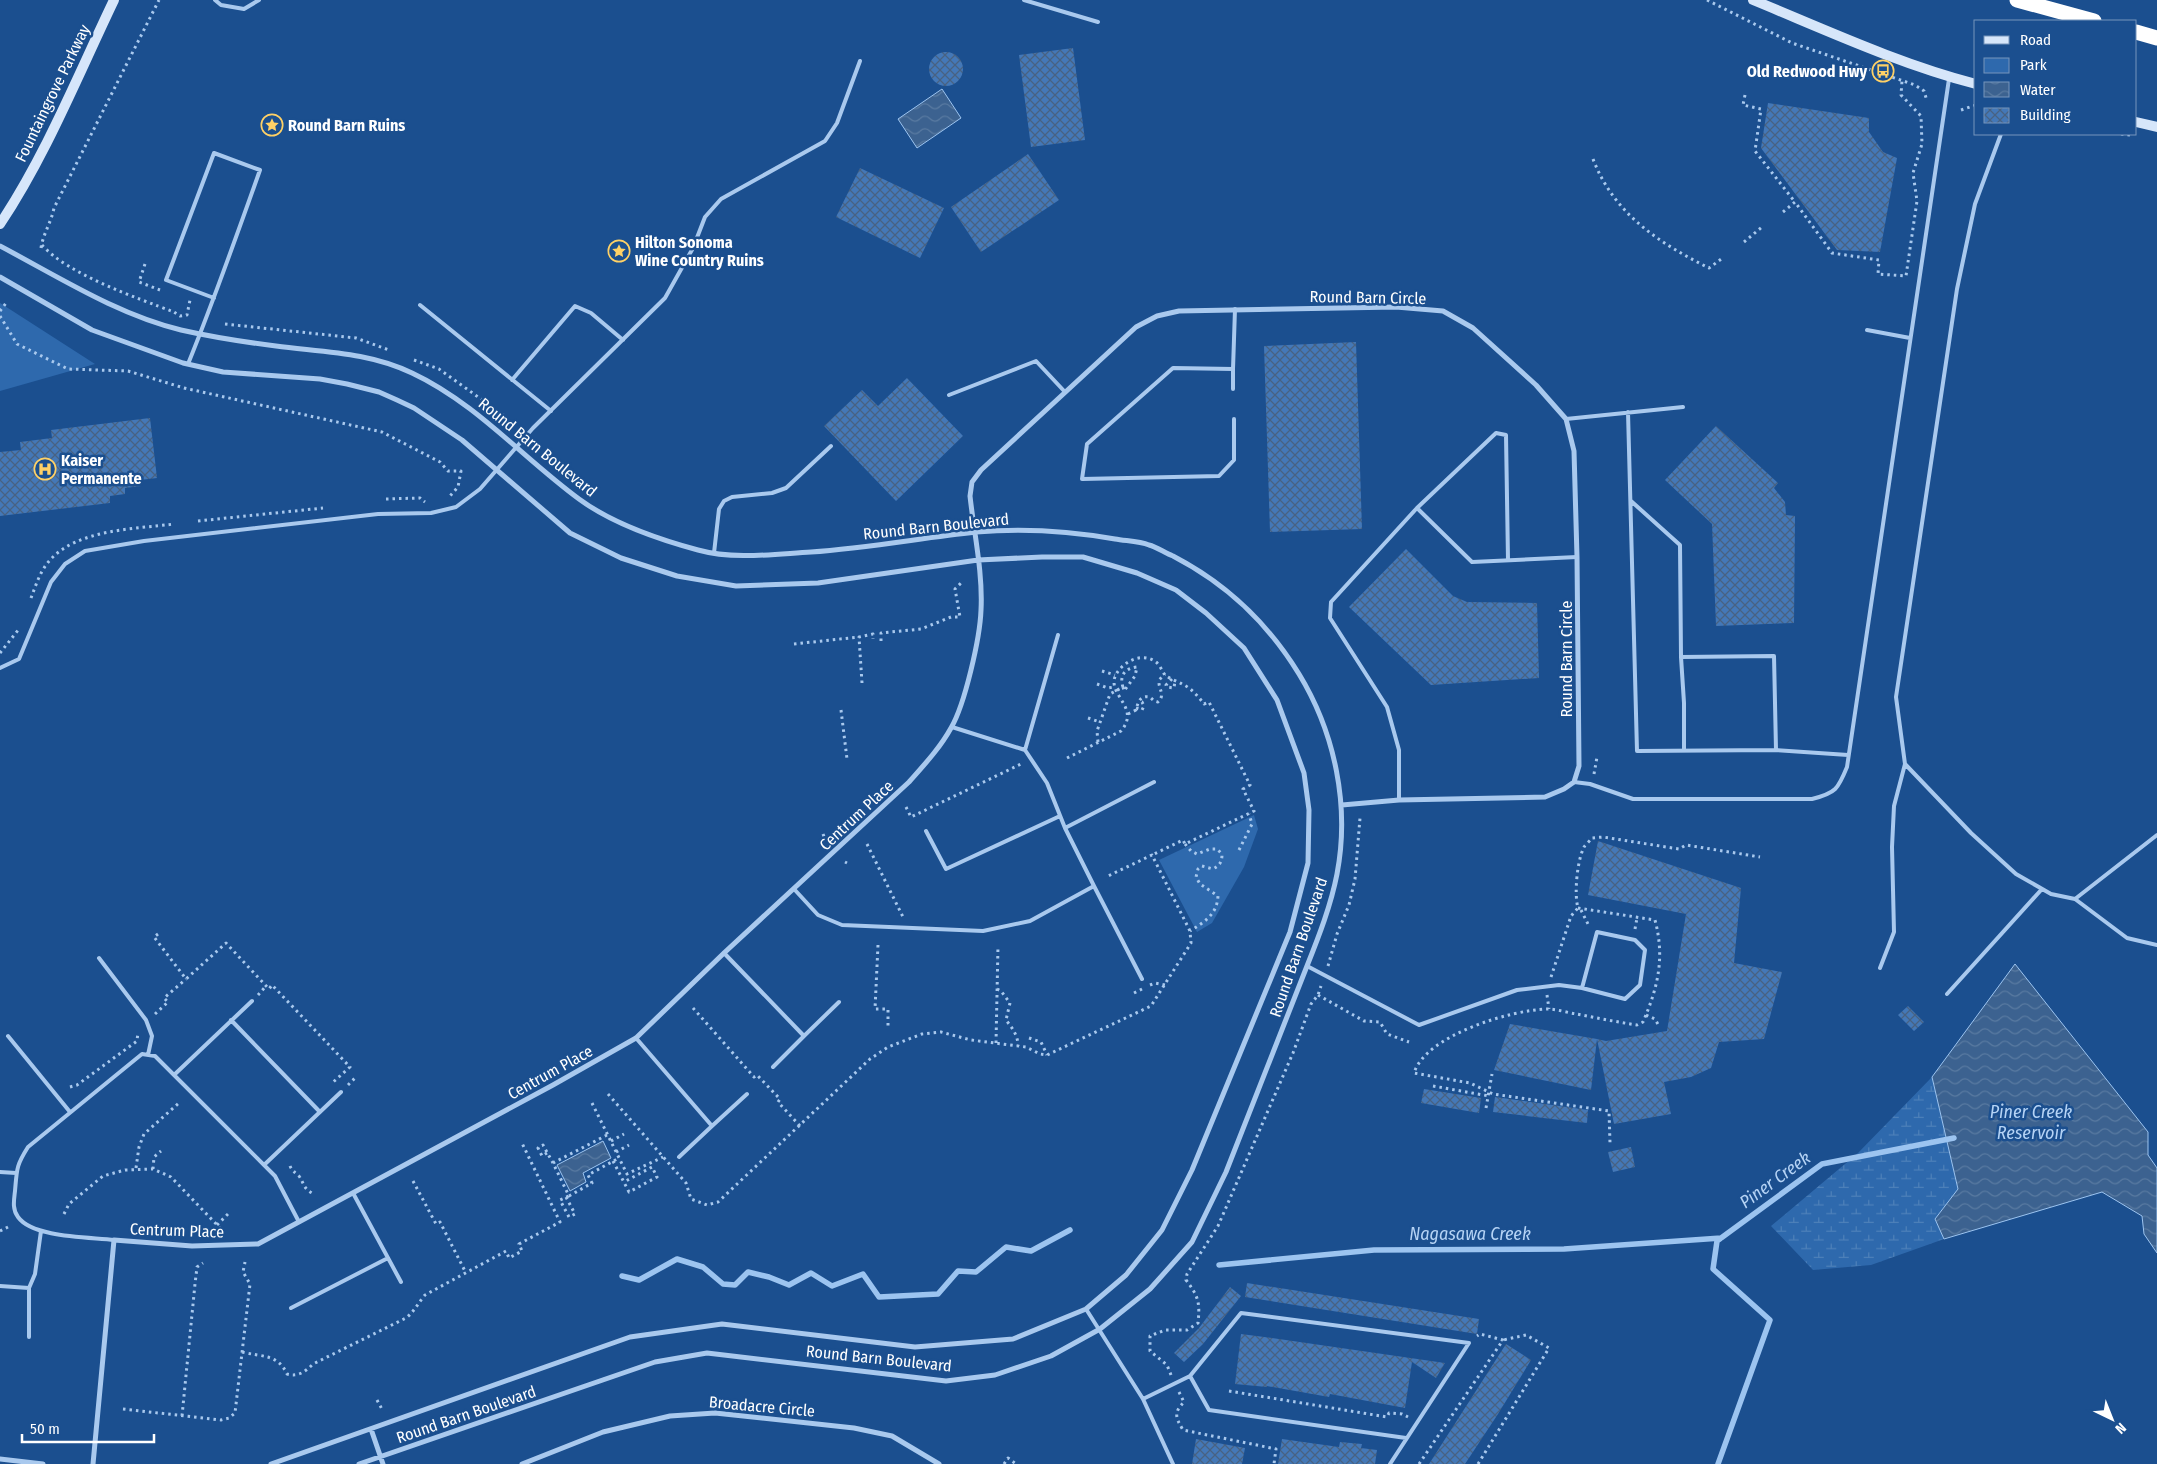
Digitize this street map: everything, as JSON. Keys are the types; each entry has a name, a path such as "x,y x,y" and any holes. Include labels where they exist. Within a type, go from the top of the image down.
{"highway":[{"path":"2017,0 2090,20"},
{"path":"2137,32 2157,38"}],"main road":[{"name":"Fountaingrove Parkway","path":"0,224 52,130 114,0"},
{"path":"1753,0 1845,38 1949,77 1974,83"},
{"path":"2137,122 2157,127"}],"street":[{"name":"Round Barn Boulevard","path":"0,246 97,299 147,321 200,334 276,346 333,352 380,361 402,369 435,385 464,404 582,501 636,530 704,552 753,555 838,550 973,533 1017,530 1095,535 1150,545 1194,567 1257,616 1284,650 1312,696 1329,738 1342,805 1337,874 1307,966 1226,1172 1192,1242 1150,1289 1100,1329 1051,1356 995,1375 946,1381 707,1353 655,1362 359,1464"},
{"name":"Round Barn Boulevard","path":"0,276 92,330 188,364 223,372 320,379 378,392 414,408 462,440 570,533 621,558 677,576 736,586 818,583 978,560 1084,557 1144,576 1176,590 1206,612 1244,648 1277,700 1304,773 1309,810 1308,863 1290,932 1192,1170 1162,1230 1126,1275 1086,1309 1012,1338 915,1347 722,1324 630,1337 271,1464"},
{"name":"Round Barn Circle","path":"978,560 973,533 970,496 972,482 981,470 1136,327 1157,316 1179,311 1396,307 1442,311 1474,328 1536,385 1566,419 1574,451 1577,557 1579,766 1574,782"},
{"name":"Centrum Place","path":"93,1464 114,1240 192,1246 258,1244 636,1038 724,953 909,782 932,756 952,727 962,698 978,633 981,610 978,560"},
{"path":"1342,805 1399,800 1545,797 1564,789 1574,782"},
{"name":"Broadacre Circle","path":"522,1464 602,1432 670,1416 715,1412 854,1428 892,1436 939,1464"},
{"path":"371,1429 383,1464"},
{"path":"0,1460 43,1464"}],"lane":[{"path":"215,0 221,5 244,9 259,0"},
{"path":"1024,0 1098,22"},
{"path":"0,668 18,658 52,582 64,564 86,551 144,541 378,514 431,513 456,507 480,489 551,411 665,298 693,248 705,217 721,199 825,141 837,123 860,62"},
{"path":"1574,782 1590,784 1633,799 1812,799 1825,796 1839,787 1847,767 1949,77"},
{"path":"1880,968 1894,932 1892,847 1894,806 1905,764 1896,697 1957,289 1975,204 2000,135"},
{"path":"188,364 214,298 260,170 214,153 166,280 214,298"},
{"path":"420,305 551,411"},
{"path":"512,380 575,306 591,313 623,340"},
{"path":"1233,389 1235,309"},
{"path":"1867,330 1910,338"},
{"path":"949,396 1036,361 1065,392"},
{"path":"1233,369 1173,368 1087,444 1082,479 1219,476 1234,460 1234,419"},
{"path":"1566,419 1683,407"},
{"path":"1628,412 1637,752 1776,750 1848,755"},
{"path":"1399,800 1399,750 1387,706 1330,618 1331,602 1417,508 1496,433 1506,435 1508,560"},
{"path":"714,553 719,509 724,502 732,497 772,493 786,488 831,446"},
{"path":"1630,501 1680,545 1680,657 1684,703 1684,751"},
{"path":"1417,508 1472,562 1577,557"},
{"path":"1025,750 1058,635"},
{"path":"1680,657 1774,656 1776,750"},
{"path":"952,727 1025,750 1047,783 1065,828 1142,979"},
{"path":"1905,764 1977,839 2016,874 2051,894 2075,899 2127,938 2157,945"},
{"path":"1065,828 1154,782"},
{"path":"926,832 946,870 1060,816"},
{"path":"2075,899 2157,835"},
{"path":"794,889 818,915 842,925 983,931 1030,921 1094,886"},
{"path":"1947,994 2042,889"},
{"path":"1307,966 1419,1025 1517,990 1559,985 1582,988 1625,999 1640,985 1645,950 1635,940 1597,932 1582,988"},
{"path":"724,953 804,1036"},
{"path":"99,958 146,1020 152,1036 148,1055"},
{"path":"174,1075 252,1001"},
{"path":"773,1067 839,1002"},
{"path":"231,1020 320,1112"},
{"path":"8,1036 70,1112"},
{"path":"636,1038 712,1126"},
{"path":"114,1240 42,1231 26,1225 18,1217 14,1208 17,1163 28,1147 142,1054 155,1056 275,1176 284,1189 299,1222"},
{"path":"264,1165 341,1092"},
{"path":"679,1157 747,1094"},
{"path":"0,1172 16,1173"},
{"path":"353,1192 401,1282"},
{"path":"29,1337 29,1288 35,1274 42,1231"},
{"path":"291,1308 388,1258"},
{"path":"0,1286 29,1288"},
{"path":"1086,1309 1143,1399 1173,1464"},
{"path":"1143,1399 1190,1376 1241,1313 1469,1343 1390,1464"},
{"path":"1190,1376 1209,1410 1406,1438"}],"path":[{"path":"159,0 54,208 52,222 43,236 41,247 64,263 118,290 180,316 186,314"},
{"path":"1707,0 1792,43 1920,87 1928,101"},
{"path":"1745,95 1743,105 1762,109 1755,151 1832,253 1879,260 1878,274 1906,276 1917,200 1913,173 1922,144 1921,116 1901,95 1902,81"},
{"path":"1961,110 1974,105"},
{"path":"1593,160 1598,173 1623,208 1650,235 1684,256 1709,268 1724,258"},
{"path":"1783,212 1795,202"},
{"path":"1744,242 1762,227"},
{"path":"0,311 6,303"},
{"path":"0,316 17,344 68,368 128,372 184,388 382,432 440,462 448,471 461,471 458,487 446,499"},
{"path":"386,499 420,498 424,502 432,502"},
{"path":"198,521 324,508"},
{"path":"881,641 881,633 921,629 951,617 960,617 955,589 961,583 961,580"},
{"path":"794,644 873,634 873,639"},
{"path":"858,637 862,683"},
{"path":"1066,758 1121,731 1126,725 1128,709 1115,689 1115,674 1128,661 1137,658 1147,658 1157,663 1165,674 1196,694 1204,704 1209,702 1250,786 1243,789 1254,811 1185,844"},
{"path":"1137,667 1131,684 1124,691 1122,687 1120,680 1123,674 1130,668 1137,667"},
{"path":"1102,671 1115,674"},
{"path":"1128,714 1136,708 1138,701 1146,696 1158,702 1163,695 1158,680 1165,674"},
{"path":"1097,684 1115,689 1122,687"},
{"path":"1098,742 1097,731 1110,694 1115,689"},
{"path":"1136,708 1142,710 1144,706 1142,702 1138,701"},
{"path":"841,710 847,759"},
{"path":"1088,718 1100,722"},
{"path":"1590,784 1596,769 1597,757"},
{"path":"906,807 911,816 1020,764"},
{"path":"1239,850 1252,824 1249,814"},
{"path":"1274,1464 1276,1449 1182,1430 1176,1419 1178,1409 1184,1402 1167,1365 1150,1351 1150,1336 1165,1330 1188,1330 1198,1324 1200,1307 1198,1297 1186,1280 1187,1274 1218,1226 1293,1053 1311,1004 1318,995 1338,934 1350,905 1355,879 1360,818"},
{"path":"823,834 825,839"},
{"path":"1597,932 1586,923 1579,909 1576,893 1584,847 1592,838 1603,837 1679,849 1686,846 1760,857"},
{"path":"1108,876 1183,840 1191,851 1197,854 1210,849 1217,849 1222,854 1222,862 1214,869 1202,866 1198,869 1196,877 1200,884 1218,896 1218,903 1214,912 1207,920 1190,931"},
{"path":"867,844 902,917"},
{"path":"608,1094 686,1183 692,1199 707,1205 718,1202 870,1059 888,1047 922,1034 941,1032 1026,1047 1040,1054 1047,1055 1151,1006 1191,944 1190,931 1152,855"},
{"path":"1489,1094 1470,1083 1429,1074 1416,1074 1414,1070 1425,1057 1442,1043 1471,1027 1500,1016 1549,1009 1638,1025 1643,1022 1656,989 1661,956 1655,920 1579,909 1571,916 1548,987"},
{"path":"158,934 154,937 186,979"},
{"path":"160,1021 155,1013 168,1002 164,998 226,943 268,989 272,985 350,1067 347,1070"},
{"path":"878,945 875,1008 888,1009 888,1027"},
{"path":"996,1043 998,946"},
{"path":"997,989 1001,991 1010,1003 1006,1020 1018,1040 1018,1046"},
{"path":"1318,995 1364,1021 1380,1022 1387,1034 1409,1042"},
{"path":"693,1008 754,1077 757,1075 780,1100 778,1102 800,1126"},
{"path":"1646,1015 1654,1019 1659,1026"},
{"path":"70,1087 77,1085 137,1041 139,1035"},
{"path":"1030,1038 1041,1042 1047,1055"},
{"path":"1486,1108 1492,1074"},
{"path":"1433,1086 1609,1111 1610,1143"},
{"path":"136,1168 139,1147 144,1134 180,1102"},
{"path":"592,1103 627,1174 663,1157"},
{"path":"610,1141 624,1134"},
{"path":"553,1163 608,1135"},
{"path":"242,1352 278,1360 290,1376 304,1373 313,1364 406,1318 425,1295 506,1252 510,1258 522,1251 519,1244 560,1222 521,1141"},
{"path":"616,1152 629,1145"},
{"path":"153,1169 154,1157 161,1151"},
{"path":"547,1153 553,1163 568,1196 575,1214 569,1217 560,1200 568,1196 592,1184 588,1174 619,1158"},
{"path":"613,1161 629,1192 657,1177 652,1167 624,1182"},
{"path":"290,1166 293,1172 299,1176 305,1189 312,1193"},
{"path":"64,1214 69,1204 104,1176 136,1168 153,1169 171,1176 221,1229"},
{"path":"413,1181 436,1224 440,1222 466,1273"},
{"path":"217,1225 228,1214"},
{"path":"0,1231 8,1227"},
{"path":"123,1409 221,1420 229,1418 235,1413 250,1284 243,1272 245,1262"},
{"path":"182,1416 197,1268 203,1263"},
{"path":"1469,1343 1480,1334 1503,1340 1526,1335 1549,1348 1478,1464"},
{"path":"1419,1464 1503,1340"},
{"path":"1229,1391 1387,1417 1389,1412 1408,1417"},
{"path":"377,1400 383,1411"},
{"path":"1004,1464 1008,1458 1016,1464"}],"green space":[{"path":"0,303 11,310 95,364 0,391"},
{"path":"1254,815 1258,829 1244,867 1212,923 1197,932 1159,860"},
{"path":"1932,1077 1958,1189 1935,1219 1944,1239 1871,1265 1813,1270 1771,1226 1858,1153"}],"water":[{"path":"942,89 961,118 917,148 898,119"},
{"name":"Piner Creek Reservoir","path":"2015,964 2148,1132 2148,1155 2157,1168 2157,1253 2144,1234 2142,1216 2102,1192 1944,1239 1935,1219 1958,1189 1932,1077"},
{"path":"603,1141 611,1158 583,1173 586,1182 570,1191 557,1165"}],"building":[{"path":"1073,48 1085,140 1031,147 1019,55"},
{"path":"946,52 958,57 963,69 958,81 946,86 934,81 929,69 934,57"},
{"path":"1768,103 1869,118 1869,132 1883,152 1897,158 1880,252 1837,250 1761,148"},
{"path":"1028,154 1059,200 981,252 951,207"},
{"path":"860,168 944,208 920,258 836,217"},
{"path":"1356,342 1362,529 1270,532 1264,346"},
{"path":"907,378 963,436 896,501 824,426 862,390 878,406"},
{"path":"150,418 157,478 140,480 141,486 125,488 125,494 110,496 110,503 0,516 0,452 21,450 20,442 52,438 51,430"},
{"path":"1716,426 1778,483 1774,488 1785,502 1786,515 1795,516 1794,623 1716,626 1712,524 1665,480"},
{"path":"1406,549 1453,596 1467,602 1537,603 1539,678 1431,685 1349,607"},
{"path":"1598,841 1741,888 1734,963 1782,972 1764,1039 1719,1042 1711,1068 1691,1077 1664,1082 1671,1114 1614,1124 1597,1039 1606,1041 1667,1031 1686,914 1588,895"},
{"path":"1908,1006 1924,1022 1914,1031 1898,1015"},
{"path":"1510,1024 1597,1039 1591,1090 1494,1070"},
{"path":"1424,1089 1481,1098 1479,1113 1421,1103"},
{"path":"1495,1097 1588,1110 1587,1123 1493,1112"},
{"path":"1631,1147 1635,1167 1613,1172 1608,1152"},
{"path":"1247,1283 1479,1319 1477,1334 1245,1297"},
{"path":"1230,1287 1241,1296 1203,1344 1184,1362 1174,1353 1199,1328"},
{"path":"1241,1334 1445,1363 1436,1378 1412,1362 1405,1408 1330,1394 1329,1397 1267,1386 1235,1384"},
{"path":"1506,1344 1531,1360 1498,1414 1465,1464 1429,1464"},
{"path":"1196,1439 1245,1448 1242,1464 1192,1464"},
{"path":"1282,1439 1339,1447 1340,1442 1362,1444 1361,1448 1377,1450 1375,1464 1278,1464"}],"waterway":[{"name":"Piner Creek","path":"1718,1464 1770,1320 1713,1269 1717,1241 1822,1164 1954,1138"},
{"name":"Nagasawa Creek","path":"622,1276 639,1280 677,1259 703,1267 723,1284 735,1285 748,1272 769,1277 789,1285 811,1273 832,1286 863,1274 879,1297 938,1294 958,1271 976,1272 1006,1247 1031,1251 1070,1230"},
{"name":"Nagasawa Creek","path":"1219,1265 1374,1250 1564,1249 1721,1238"}],"place":[{"name":"Old Redwood Hwy","path":"1883,71"},
{"name":"Round Barn Ruins","path":"272,125"},
{"name":"Hilton Sonoma Wine Country Ruins","path":"619,251"},
{"name":"Kaiser Permanente","path":"45,469"}]}
